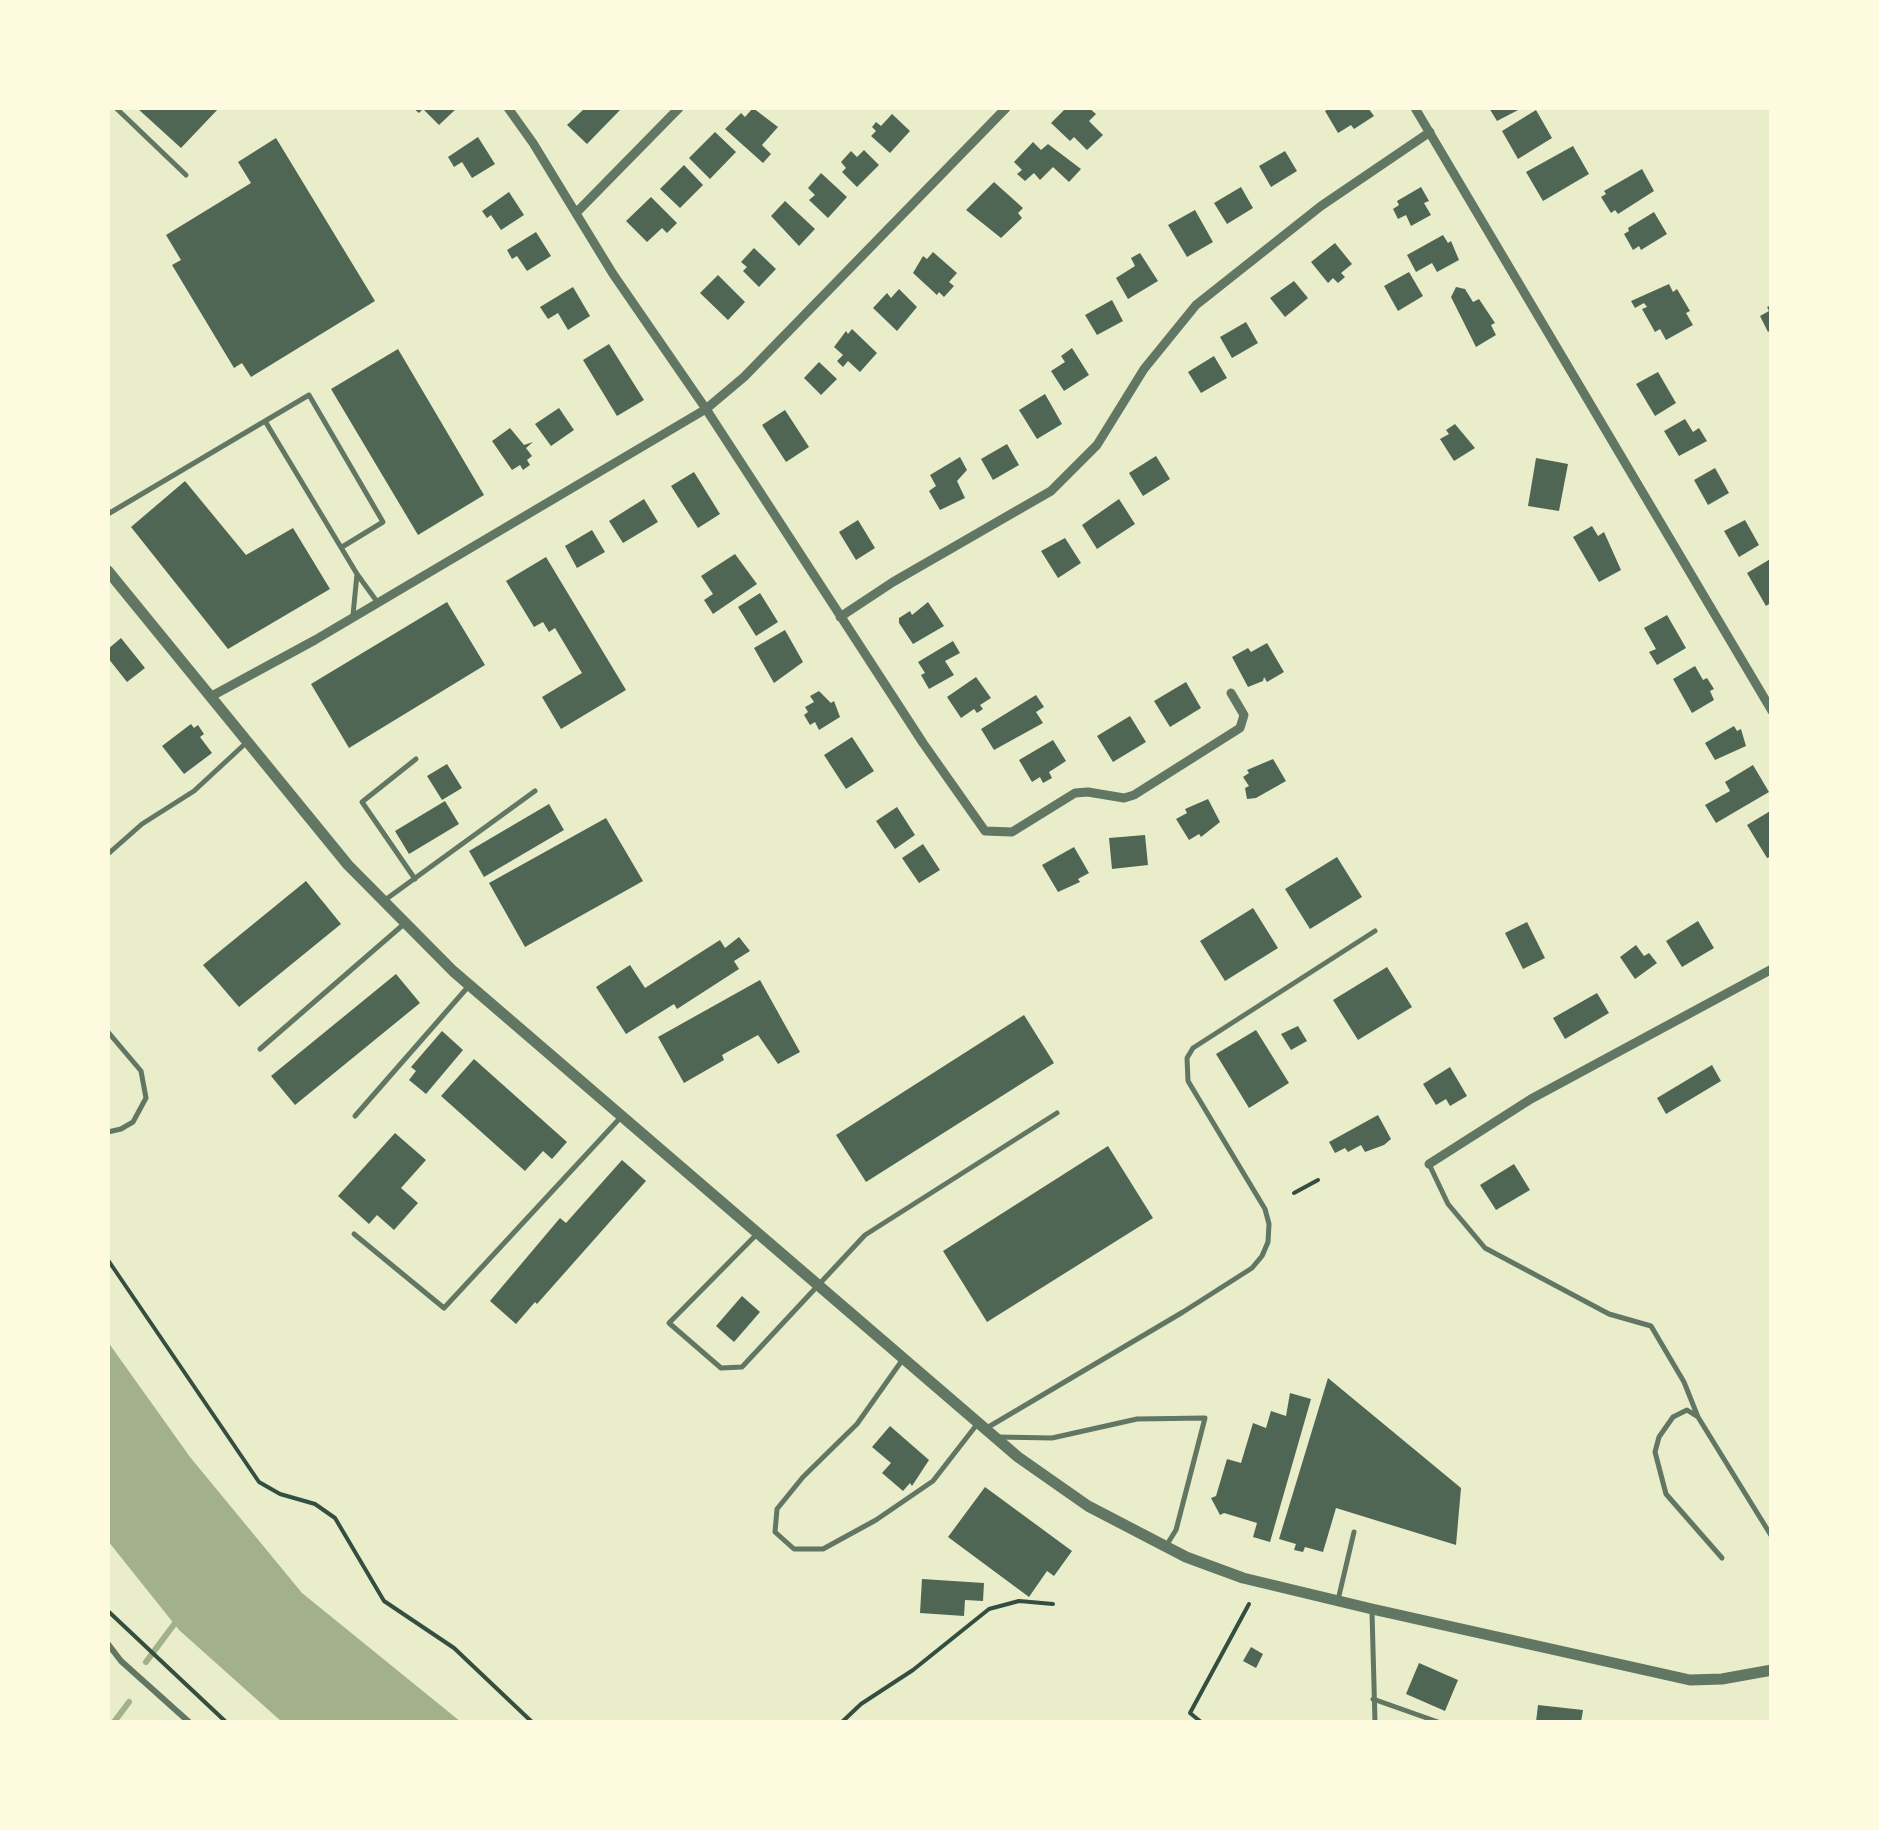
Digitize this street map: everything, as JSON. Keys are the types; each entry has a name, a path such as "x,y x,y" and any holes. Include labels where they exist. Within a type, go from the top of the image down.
{"street":[{"path":"508,108 612,274 706,409 984,831 1012,832 1076,794 1124,798 1134,795 1240,728 1244,715 1231,693"},
{"path":"576,213 679,108"},
{"path":"210,697 378,603 706,409 744,377 1006,108"},
{"path":"1414,108 1772,711"},
{"path":"840,617 1051,490 1097,445 1144,370 1196,304 1320,206 1430,132"},
{"path":"108,572 299,808 404,924 815,1285 986,1430 1088,1506 1165,1547 1243,1578 1372,1610 1690,1680 1772,1670"},
{"path":"1429,1164 1531,1099 1772,970"},
{"path":"108,1644 121,1661 189,1722"}],"lane":[{"path":"116,108 186,175"},
{"path":"108,514 309,395 383,522 342,547"},
{"path":"265,420 378,603"},
{"path":"353,617 357,574"},
{"path":"108,854 142,824 194,791 247,742"},
{"path":"415,879 362,802 416,759"},
{"path":"383,902 535,791"},
{"path":"260,1049 404,924"},
{"path":"902,1359 857,1424 777,1509 775,1532 794,1549 823,1549 876,1520 933,1480 986,1430 1252,1268 1268,1242 1265,1209 1188,1081 1187,1058 1193,1048 1375,931"},
{"path":"355,1116 469,985"},
{"path":"108,1032 140,1071 146,1098 133,1122 108,1132"},
{"path":"757,1235 670,1323 721,1368 742,1367 865,1234 1058,1113"},
{"path":"354,1234 444,1308 621,1117"},
{"path":"1429,1164 1448,1204 1485,1248 1609,1314 1651,1326 1684,1382 1698,1417 1772,1537"},
{"path":"1698,1417 1687,1410 1673,1416 1654,1452 1666,1494 1722,1558"},
{"path":"986,1430 1052,1438 1137,1419 1205,1418 1176,1530 1165,1547"},
{"path":"1338,1600 1354,1532"},
{"path":"1372,1610 1375,1722"},
{"path":"1374,1699 1438,1722"}],"path":[{"path":"1294,1193 1318,1180"},
{"path":"108,1260 259,1482 280,1494 315,1504 335,1518 384,1600 454,1648 532,1722"},
{"path":"842,1722 989,1609 1019,1601 1053,1604"},
{"path":"1200,1722 1190,1713 1249,1604"},
{"path":"108,1611 226,1722"}],"shaded area":[{"path":"108,1342 190,1457 302,1593 461,1722 282,1722 179,1630 108,1541"}],"building":[{"path":"137,108 219,108 181,148"},
{"path":"413,108 457,108 439,125 423,109 419,113"},
{"path":"585,108 620,110 587,144 567,125"},
{"path":"753,108 778,127 762,145 771,154 763,163 725,129 741,113 745,117"},
{"path":"1066,108 1089,108 1096,114 1089,121 1103,135 1087,150 1051,123"},
{"path":"1368,108 1374,116 1354,129 1351,125 1338,133 1325,111"},
{"path":"1489,108 1522,108 1497,121"},
{"path":"1536,110 1552,138 1518,159 1502,131"},
{"path":"892,114 910,131 890,153 871,136 876,131 872,127 876,122 881,126"},
{"path":"715,132 736,152 710,179 689,158"},
{"path":"478,137 495,164 472,178 462,162 454,167 448,157"},
{"path":"276,138 375,301 251,377 242,363 234,368 172,265 181,260 166,235 251,183 238,162"},
{"path":"1033,142 1041,150 1048,144 1081,169 1069,182 1053,167 1040,180 1034,173 1025,181 1017,174 1022,170 1014,162"},
{"path":"1573,146 1589,174 1543,201 1526,172"},
{"path":"864,150 879,165 857,187 842,172 846,168 841,162 851,151 857,157"},
{"path":"1285,151 1297,171 1271,187 1259,166"},
{"path":"684,165 703,185 680,208 660,189"},
{"path":"1642,169 1654,191 1618,214 1615,210 1611,213 1601,197 1606,194 1604,191"},
{"path":"821,173 847,197 828,218 809,200 815,195 808,188"},
{"path":"994,182 1023,208 1018,213 1022,218 1001,238 966,210"},
{"path":"1241,187 1253,208 1227,224 1214,203"},
{"path":"1421,187 1431,215 1411,226 1406,215 1398,219 1393,209 1399,205 1397,201"},
{"path":"509,192 524,215 501,230 491,215 487,218 482,211"},
{"path":"651,197 677,223 667,233 662,228 647,242 626,221"},
{"path":"785,201 815,229 799,246 771,216"},
{"path":"1195,210 1213,242 1187,257 1168,225"},
{"path":"1654,212 1667,234 1641,250 1639,246 1633,250 1624,234"},
{"path":"536,232 551,256 527,271 517,256 512,259 507,250"},
{"path":"1443,235 1448,243 1451,241 1459,260 1437,272 1432,263 1416,272 1407,255"},
{"path":"1335,243 1352,264 1341,273 1345,277 1338,283 1333,278 1328,283 1311,262"},
{"path":"754,248 776,269 759,287 743,271 747,267 741,262"},
{"path":"933,252 957,273 949,282 954,286 944,297 913,273 923,256 927,259"},
{"path":"1140,253 1158,281 1128,299 1116,278 1135,266 1131,258"},
{"path":"1409,272 1423,296 1398,311 1384,286"},
{"path":"718,275 745,302 728,320 700,293"},
{"path":"1294,281 1308,298 1285,317 1270,298"},
{"path":"1669,284 1673,292 1677,289 1690,311 1686,313 1693,325 1666,340 1660,329 1655,332 1642,309 1647,307 1644,303 1635,308 1631,301"},
{"path":"573,287 590,316 568,330 558,313 548,319 540,307"},
{"path":"1456,287 1465,289 1473,302 1479,299 1495,323 1491,325 1496,335 1476,347 1451,297"},
{"path":"899,289 917,307 897,331 873,308 887,293 891,298"},
{"path":"1112,300 1123,321 1097,335 1085,315"},
{"path":"1772,305 1772,329 1768,332 1760,316"},
{"path":"1246,322 1258,343 1232,358 1220,337"},
{"path":"852,329 877,353 860,372 848,361 843,367 837,361 843,355 834,347"},
{"path":"609,344 644,400 617,416 583,360"},
{"path":"1072,348 1089,375 1064,391 1051,371 1065,362 1061,356"},
{"path":"398,349 484,495 418,535 331,389"},
{"path":"1214,356 1227,378 1201,393 1188,372"},
{"path":"819,362 837,379 821,395 804,378"},
{"path":"1658,372 1676,403 1655,416 1636,384"},
{"path":"1045,394 1062,424 1037,439 1019,410"},
{"path":"559,408 574,430 551,446 535,424"},
{"path":"785,410 809,447 786,462 762,425"},
{"path":"1685,419 1693,432 1699,428 1707,441 1679,456 1664,431"},
{"path":"1455,424 1475,448 1454,461 1440,439"},
{"path":"510,428 524,445 533,442 526,448 532,456 527,460 530,465 523,470 520,465 512,470 492,441"},
{"path":"1007,444 1019,465 993,480 981,459"},
{"path":"1156,456 1170,479 1143,496 1129,473"},
{"path":"960,457 967,470 957,481 965,498 940,510 929,491 936,486 930,475"},
{"path":"1536,458 1568,464 1559,511 1528,506"},
{"path":"1715,468 1729,493 1708,505 1694,480"},
{"path":"694,472 720,514 698,528 671,486"},
{"path":"185,481 246,555 293,528 330,589 228,649 131,527"},
{"path":"644,499 658,522 623,543 609,521"},
{"path":"1119,499 1135,524 1097,549 1082,525"},
{"path":"858,520 875,548 856,560 839,532"},
{"path":"1745,520 1759,545 1739,557 1724,531"},
{"path":"1592,526 1598,536 1604,532 1621,570 1599,582 1573,537"},
{"path":"592,530 605,552 577,568 565,546"},
{"path":"1065,538 1081,563 1058,578 1041,551"},
{"path":"735,554 757,584 713,614 704,600 713,594 701,576"},
{"path":"546,557 626,690 561,729 542,697 582,673 555,628 549,632 543,622 534,627 506,581"},
{"path":"1772,558 1772,602 1766,606 1747,573"},
{"path":"760,593 778,622 756,636 738,607"},
{"path":"447,602 485,665 349,748 311,684"},
{"path":"928,602 944,626 913,644 899,618 910,611 912,615"},
{"path":"1667,615 1686,648 1657,665 1649,652 1656,649 1644,628"},
{"path":"785,630 803,662 774,683 754,648"},
{"path":"121,638 145,668 127,682 108,658 108,649"},
{"path":"953,641 960,653 945,661 954,675 929,689 918,662"},
{"path":"1267,643 1284,672 1267,682 1264,677 1248,687 1232,657"},
{"path":"1695,666 1714,689 1710,691 1714,700 1692,713 1673,679"},
{"path":"976,677 991,698 980,705 983,709 977,713 974,709 961,718 947,697"},
{"path":"1186,682 1201,708 1170,727 1154,701"},
{"path":"819,691 831,703 834,701 840,717 819,730 804,715 808,712 805,707 814,702 810,696"},
{"path":"1036,695 1044,707 1036,712 1043,723 994,750 981,729"},
{"path":"1130,716 1146,742 1113,762 1097,736"},
{"path":"191,724 194,728 198,725 204,734 200,737 212,753 184,774 162,746"},
{"path":"1734,726 1737,731 1741,729 1746,746 1715,760 1705,743"},
{"path":"852,737 874,771 846,789 824,755"},
{"path":"1053,740 1066,761 1049,772 1052,778 1043,783 1040,777 1032,782 1019,760"},
{"path":"1273,759 1286,781 1247,799 1245,788 1249,786 1243,777 1249,773 1247,770"},
{"path":"447,764 462,788 442,800 427,776"},
{"path":"1753,765 1769,792 1716,823 1705,805 1730,791 1725,782"},
{"path":"1208,799 1220,822 1201,837 1199,834 1189,840 1176,819 1187,813 1185,809"},
{"path":"445,801 459,824 409,854 395,831"},
{"path":"549,804 564,830 484,877 469,851"},
{"path":"897,807 915,835 895,849 876,821"},
{"path":"1772,810 1772,856 1767,858 1747,825"},
{"path":"606,818 643,881 525,947 489,883"},
{"path":"1145,835 1148,865 1112,869 1109,838"},
{"path":"923,844 940,870 919,883 902,858"},
{"path":"1074,847 1089,873 1058,892 1042,865"},
{"path":"1337,857 1362,897 1310,929 1285,889"},
{"path":"306,881 341,924 239,1007 203,965"},
{"path":"1253,908 1278,948 1225,981 1200,941"},
{"path":"1698,921 1714,948 1682,967 1666,941"},
{"path":"1527,922 1545,958 1523,969 1505,933"},
{"path":"739,937 750,951 734,961 739,969 677,1009 674,1004 626,1034 596,987 630,965 645,988 720,940 725,948"},
{"path":"1636,945 1644,956 1649,953 1657,963 1635,979 1620,957"},
{"path":"1387,967 1412,1007 1358,1040 1333,1000"},
{"path":"396,974 420,1003 295,1105 271,1076"},
{"path":"760,980 800,1052 778,1064 758,1035 684,1083 658,1037"},
{"path":"1597,993 1609,1013 1565,1039 1553,1018"},
{"path":"1024,1015 1054,1063 866,1182 836,1135"},
{"path":"1298,1026 1307,1041 1291,1050 1281,1034"},
{"path":"1256,1030 1289,1083 1249,1108 1216,1054"},
{"path":"442,1031 463,1050 426,1094 409,1080 416,1071 411,1067"},
{"path":"474,1059 567,1142 552,1159 543,1151 525,1171 441,1096"},
{"path":"1712,1065 1721,1081 1666,1114 1657,1098"},
{"path":"1450,1067 1467,1096 1450,1106 1446,1099 1436,1105 1423,1084"},
{"path":"1378,1115 1391,1139 1365,1152 1361,1145 1335,1153 1329,1142"},
{"path":"395,1133 426,1160 401,1188 418,1203 394,1230 377,1215 369,1224 338,1196"},
{"path":"1108,1146 1153,1218 987,1322 943,1251"},
{"path":"622,1160 646,1181 516,1324 490,1301 560,1218 566,1223"},
{"path":"1514,1164 1530,1190 1496,1210 1480,1185"},
{"path":"742,1296 760,1312 734,1342 716,1326"},
{"path":"1328,1378 1461,1488 1456,1545 1336,1508 1323,1552 1305,1547 1303,1552 1294,1550 1296,1544 1279,1539"},
{"path":"1290,1393 1311,1399 1270,1542 1253,1537 1257,1523 1220,1515 1211,1498 1216,1496 1227,1459 1241,1463 1253,1423 1266,1428 1271,1411 1286,1416"},
{"path":"890,1426 929,1460 912,1486 910,1483 903,1491 882,1473 891,1463 872,1447"},
{"path":"985,1487 1072,1551 1054,1576 1047,1571 1029,1597 948,1537"},
{"path":"922,1579 984,1583 983,1601 965,1600 964,1616 920,1613"},
{"path":"1251,1647 1263,1654 1256,1668 1243,1661"},
{"path":"1419,1663 1458,1680 1445,1711 1406,1694"},
{"path":"1538,1705 1583,1710 1581,1722 1536,1722"}],"waterway":[{"path":"146,1662 178,1619"},
{"path":"114,1722 129,1702"}]}
